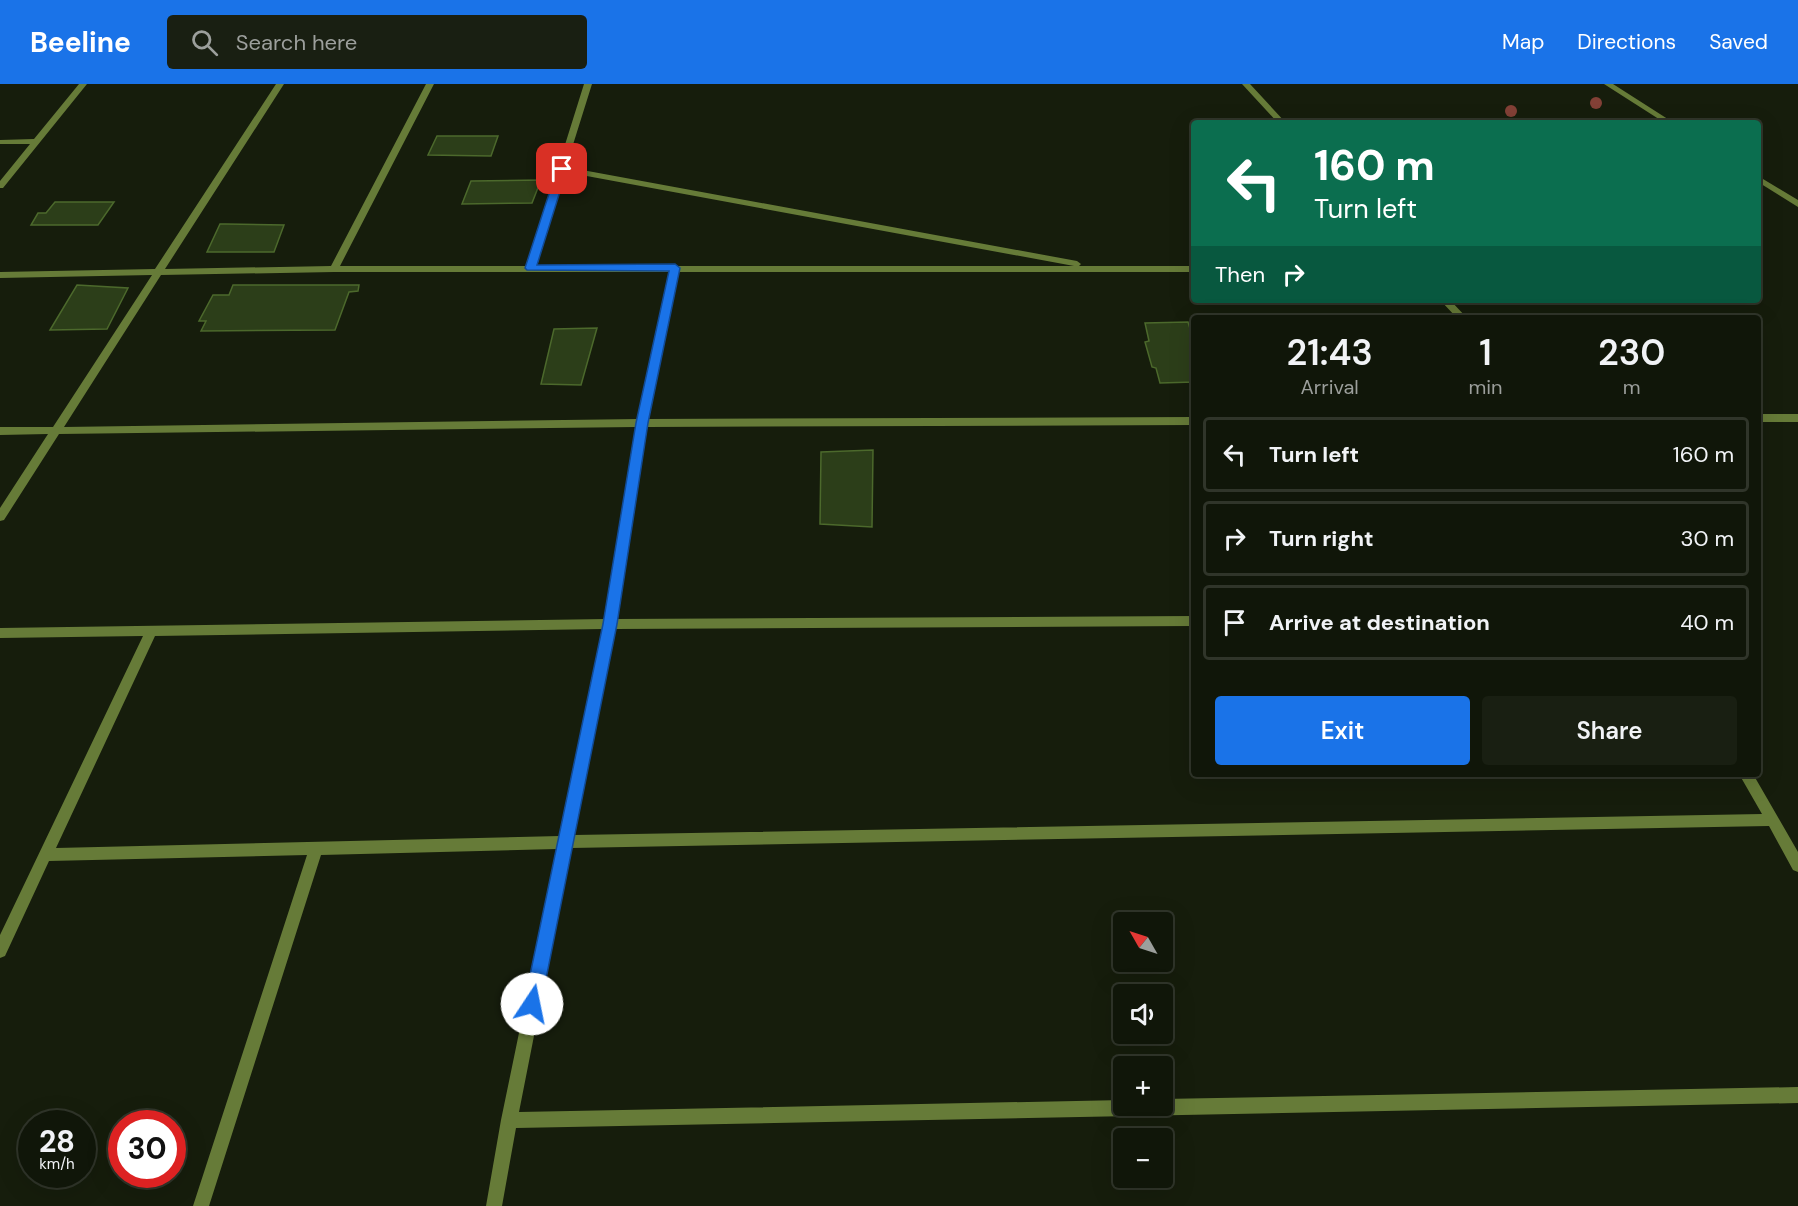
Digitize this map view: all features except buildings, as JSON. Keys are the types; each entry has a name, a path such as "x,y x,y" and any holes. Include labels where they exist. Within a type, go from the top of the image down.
{"street":[{"path":"0,186 83,84"},
{"path":"0,517 280,84"},
{"path":"334,269 430,84"},
{"path":"531,268 588,84"},
{"path":"1246,84 1279,120"},
{"path":"1608,84 1665,120"},
{"path":"0,142 36,141"},
{"path":"562,169 1109,270"},
{"path":"1761,180 1798,204"},
{"path":"494,1206 509,1120 610,624 642,423 675,268"},
{"path":"0,275 334,269 1109,270 1191,268"},
{"path":"1448,303 1459,315"},
{"path":"1761,418 1798,418"},
{"path":"0,431 642,423 1191,421"},
{"path":"0,633 610,624 1191,621"},
{"path":"0,951 151,632"},
{"path":"1748,777 1798,865"},
{"path":"45,855 1771,819"},
{"path":"201,1206 316,849"},
{"path":"509,1120 1798,1095"}],"route":[{"path":"532,1004 610,624 642,423 675,268 531,268 562,169"}]}
